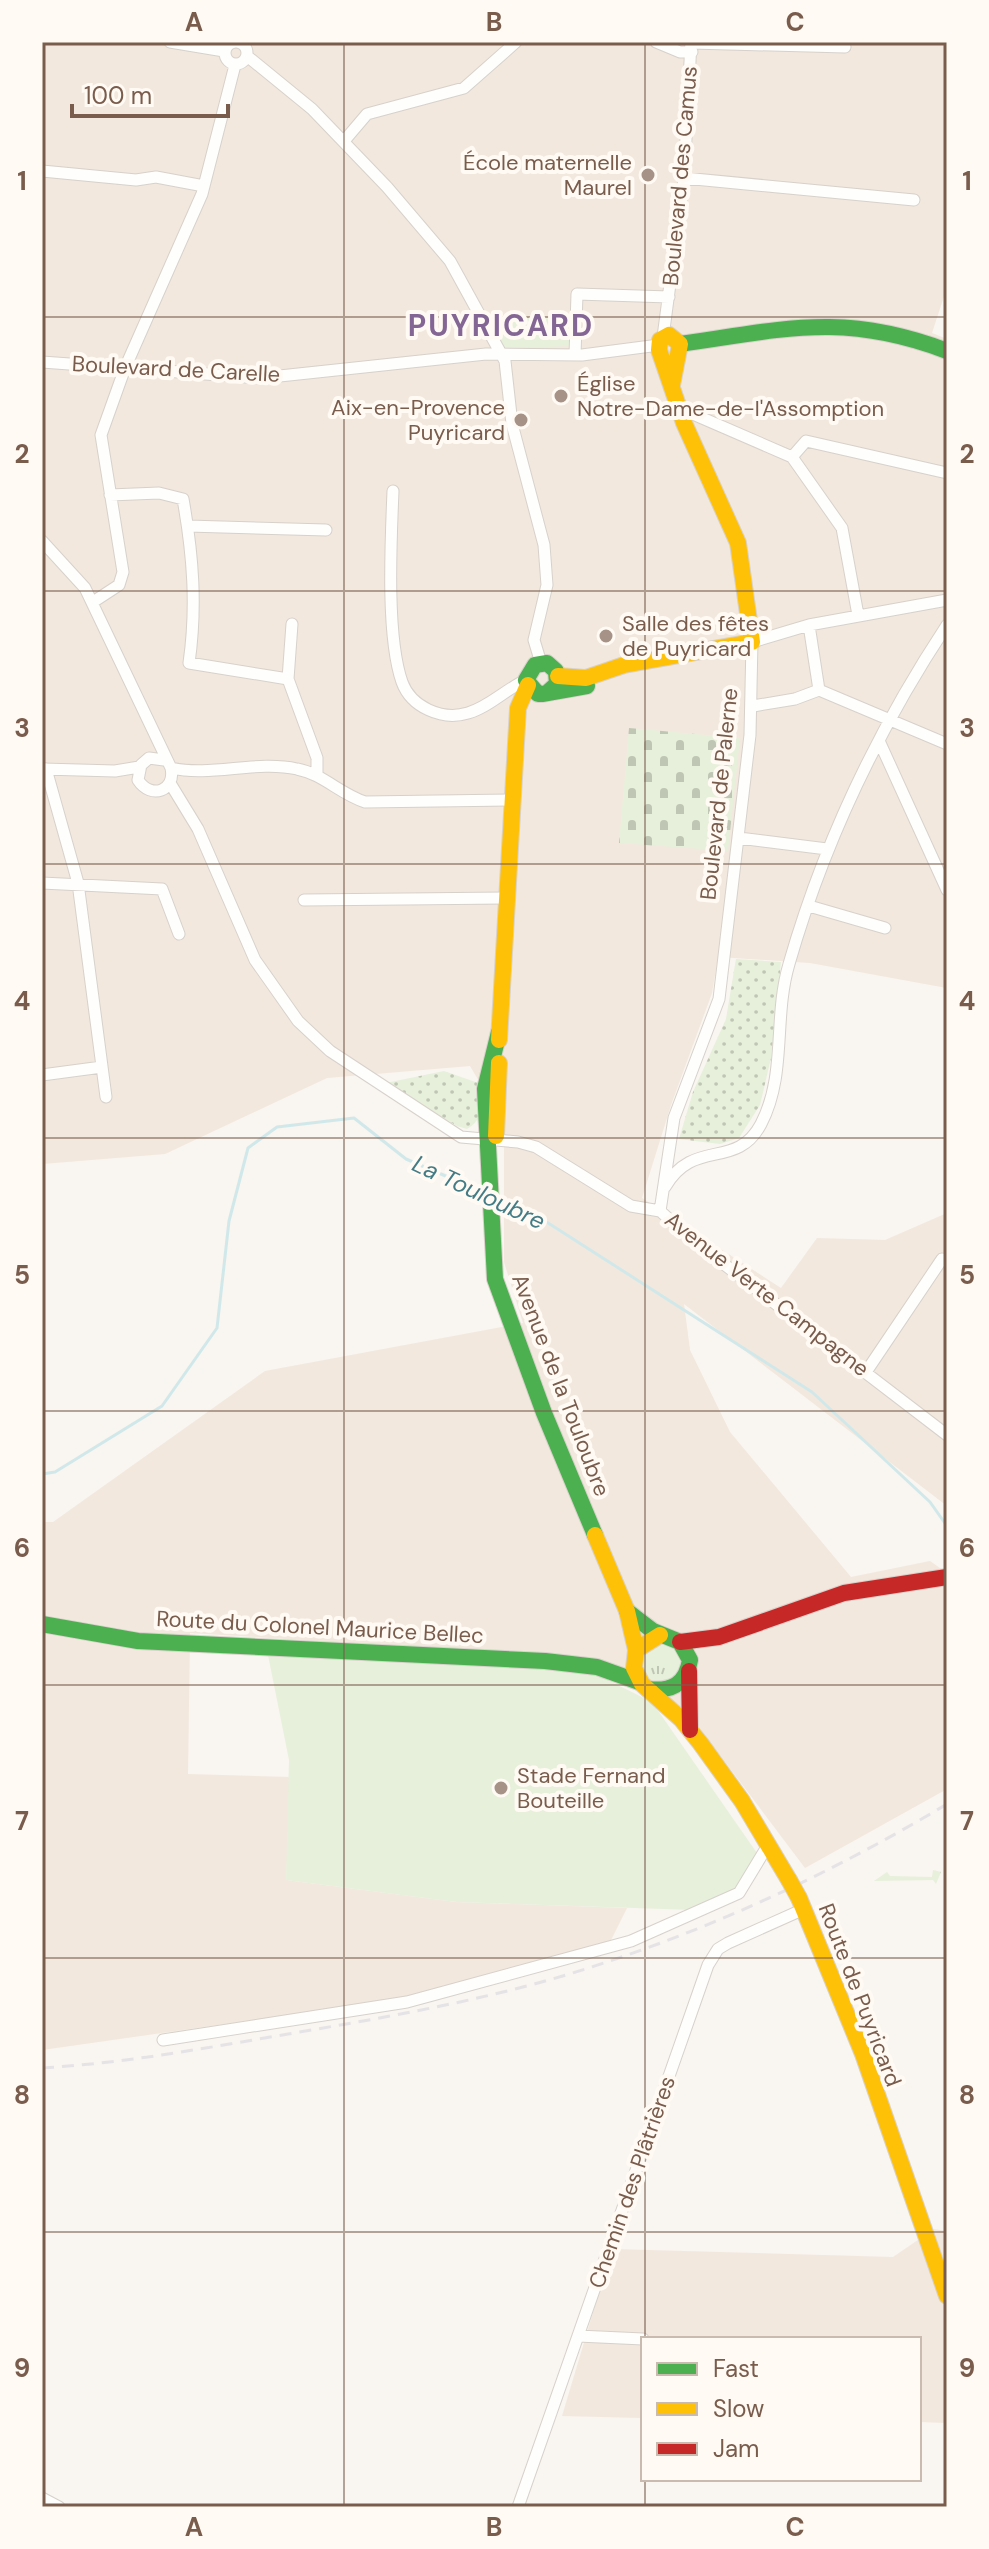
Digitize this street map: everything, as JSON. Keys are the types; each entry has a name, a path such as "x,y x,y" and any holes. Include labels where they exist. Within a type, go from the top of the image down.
{"street":[{"path":"170,42 224,51 236,42 246,49 247,56 312,109 344,141 450,261 475,301 505,361 512,424 544,545 547,585 534,640 541,663"},
{"path":"344,141 367,114 464,88 516,42"},
{"path":"656,42 680,52 692,46 845,47 844,42"},
{"name":"Boulevard des Camus","path":"669,345 669,297 684,178 692,46"},
{"path":"224,51 228,62 235,65"},
{"path":"93,602 119,585 123,572 101,435 125,368 204,186 235,65 247,56"},
{"path":"42,171 136,180 156,177 204,186"},
{"path":"684,178 914,200"},
{"path":"575,355 577,294 669,297"},
{"path":"669,345 790,330 865,327 911,337 947,351"},
{"name":"Boulevard de Carelle","path":"42,362 261,378 501,356 575,355 669,345"},
{"name":"Boulevard de Palerne","path":"660,1211 674,1118 719,999 753,706 752,642 738,543 679,408 672,385 669,345"},
{"path":"679,408 792,457 803,468 842,528 858,615"},
{"path":"792,457 806,441 947,473"},
{"path":"393,491 390,562 396,642 402,683 417,704 435,713 466,714 535,688 557,684 558,676 552,666 541,663 530,668 535,688"},
{"path":"110,495 159,493 183,499 196,614 189,663 288,679"},
{"path":"188,526 326,530"},
{"path":"42,541 85,588 93,602 152,731 168,776"},
{"path":"558,676 586,678 611,668 752,642 809,625 947,600"},
{"path":"292,624 288,679 317,758 317,774"},
{"path":"809,625 819,690"},
{"path":"663,1191 676,1169 701,1156 739,1149 752,1139 762,1123 776,1088 788,966 827,849 862,767 892,721 896,703 947,625"},
{"path":"535,688 588,686 611,668"},
{"name":"Avenue de la Touloubre","path":"535,688 518,708 499,1032 485,1089 492,1140 489,1208 495,1279 544,1413 627,1611 635,1652"},
{"path":"753,706 795,699 819,690 947,744"},
{"path":"138,780 152,731"},
{"path":"880,743 947,890"},
{"path":"106,1097 78,883 44,769 115,771 142,764 154,757 168,776"},
{"path":"115,771 138,780 150,792 168,776 190,772 295,768 317,774 346,796 365,802 512,800"},
{"name":"Avenue Verte Campagne","path":"168,776 178,800 198,829 255,960 298,1021 356,1070 461,1137 536,1147 631,1206 660,1211 695,1242 946,1431"},
{"path":"739,838 827,849"},
{"path":"42,883 162,889 179,934"},
{"path":"304,900 506,898"},
{"path":"809,906 885,928"},
{"path":"42,1075 102,1067"},
{"path":"866,1372 942,1259 947,1260"},
{"path":"627,1611 660,1635 680,1642 697,1642 744,1629 844,1593 947,1577"},
{"name":"Route du Colonel Maurice Bellec","path":"42,1624 78,1633 138,1641 411,1652 597,1667 623,1663 635,1652"},
{"path":"660,1635 648,1638 635,1652 634,1672 644,1685 662,1692 686,1675 717,1643 744,1629"},
{"path":"680,1642 690,1660 686,1675"},
{"name":"Route du Colonel Maurice Bellec","path":"597,1667 644,1685"},
{"name":"Route de Puyricard","path":"686,1675 682,1705 689,1728"},
{"name":"Route de Puyricard","path":"644,1685 689,1728 768,1845 802,1904 863,2054 947,2296"},
{"path":"163,2040 407,2002 631,1941 739,1893 768,1845"},
{"name":"Chemin des Plâtrières","path":"518,2507 708,1965 718,1949 802,1904"},
{"path":"578,2336 641,2339"},
{"path":"42,2498 59,2507"}],"shaded area":[{"path":"42,42 947,42 947,287 932,333 947,339 947,988 810,963 718,957 712,993 671,1105 642,1198 781,1288 817,1238 885,1240 947,1213 947,1506 684,1304 690,1350 730,1432 851,1577 930,1561 947,1573 947,1789 805,1868 698,1726 592,1658 190,1633 188,1774 291,1777 286,1880 456,1902 627,1908 609,1944 401,1999 42,2050 42,1522 53,1522 265,1371 523,1323 504,1262 504,1123 470,1066 327,1078 165,1154 42,1164"},
{"path":"934,2229 947,2231 947,2423 921,2422 921,2337 641,2337 641,2418 562,2416 612,2249 893,2257"}],"green space":[{"path":"489,318 571,318 571,346 498,349"},
{"path":"629,728 740,738 728,851 619,843"},
{"path":"736,959 781,962 771,1058 760,1105 739,1138 720,1144 679,1139 693,1092 726,1019"},
{"path":"444,1071 481,1084 479,1115 467,1129 386,1083"},
{"path":"661,1644 674,1650 680,1663 674,1676 661,1682 648,1676 642,1663 648,1650"},
{"name":"Stade Fernand Bouteille","path":"268,1655 587,1670 652,1702 759,1856 741,1885 694,1910 456,1902 286,1880 289,1760"},
{"path":"933,1870 941,1872 936,1884 933,1880 874,1881 887,1872 890,1876 932,1877"}],"waterway":[{"name":"La Touloubre","path":"42,1474 55,1472 162,1406 217,1328 229,1221 248,1148 277,1127 354,1118 406,1159 483,1192"},
{"name":"La Touloubre","path":"498,1198 531,1212 812,1392 930,1502 947,1526"}],"railway":[{"path":"42,2068 104,2063 358,2022 532,1985 616,1959 714,1922 809,1879 947,1804"}],"traffic: fast":[{"path":"680,344 814,327 877,331 947,351"},
{"path":"547,693 557,684 556,671 547,663 535,665 526,680 538,694 542,694 587,686"},
{"path":"499,1032 485,1089 495,1279 544,1413 595,1535"},
{"path":"627,1611 653,1631 680,1642 690,1660 685,1675 676,1685 648,1689"},
{"path":"42,1624 138,1641 545,1661 597,1667 639,1682"}],"traffic: slow":[{"path":"558,676 586,678 624,665 752,642 738,543 684,423 659,350 660,340 669,335 680,344 672,385"},
{"path":"499,1040 518,708 528,685"},
{"path":"496,1136 499,1063"},
{"path":"595,1535 627,1611 636,1650"},
{"path":"660,1635 636,1650 634,1668 642,1684 681,1719 701,1744 742,1801 789,1880"},
{"path":"789,1880 799,1898"},
{"path":"799,1898 863,2054 947,2296"}],"traffic: jam":[{"path":"680,1642 719,1637 844,1593 947,1577"},
{"path":"689,1671 690,1730"}],"place":[{"name":"École maternelle Maurel","path":"648,175"},
{"name":"Église Notre-Dame-de-l'Assomption","path":"561,396"},
{"name":"Aix-en-Provence Puyricard","path":"521,420"},
{"name":"Salle des fêtes de Puyricard","path":"606,636"},
{"name":"Stade Fernand Bouteille","path":"501,1788"}],"district":[{"name":"PUYRICARD","path":"501,325"}]}
